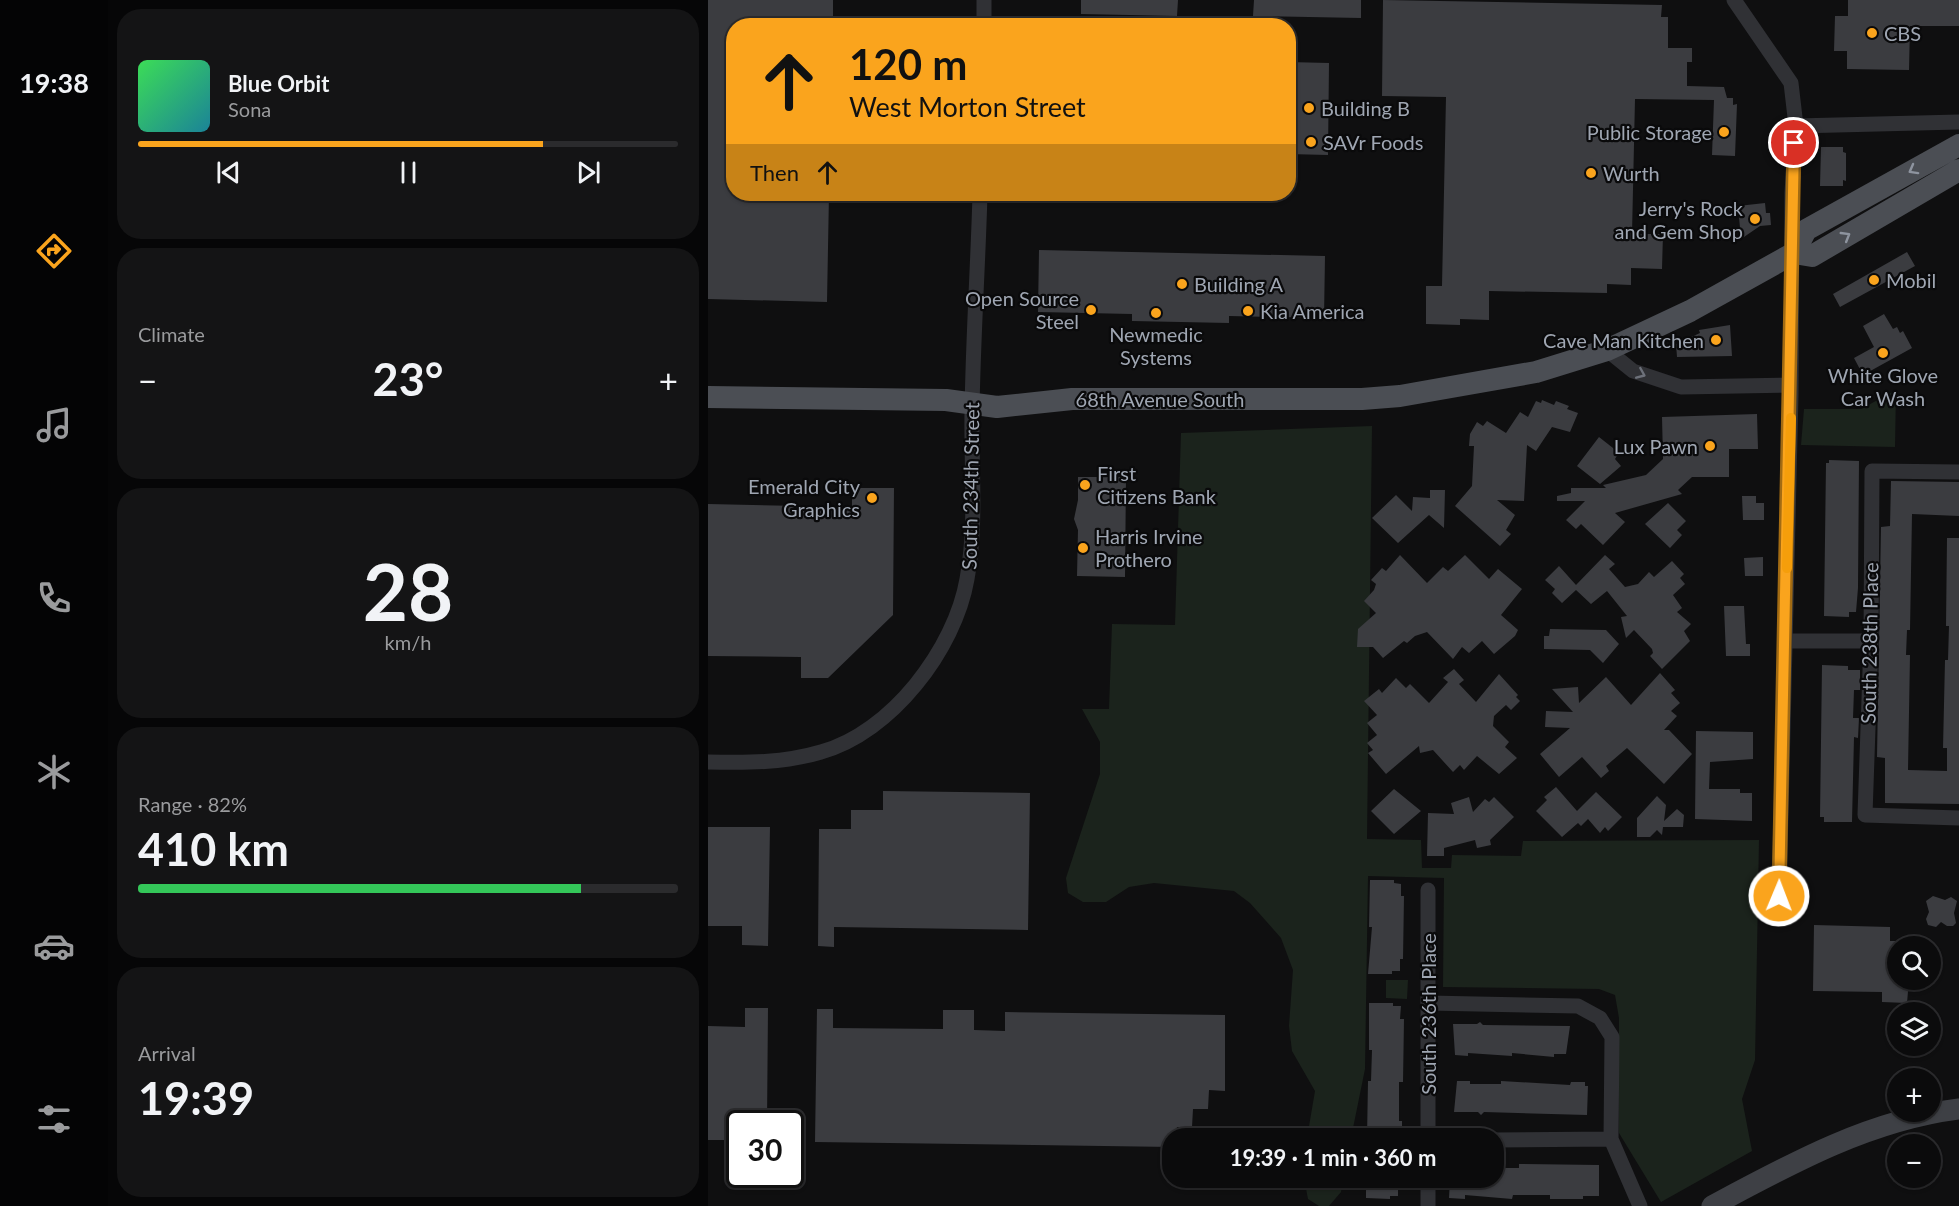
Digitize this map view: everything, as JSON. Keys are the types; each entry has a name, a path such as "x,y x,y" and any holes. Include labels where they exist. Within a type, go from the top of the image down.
{"main road":[{"path":"1959,145 1806,230 1794,253 1812,256 1959,170"},
{"name":"68th Avenue South","path":"708,397 946,400 997,407 1072,399 1390,397 1536,372 1607,350 1689,311 1794,253"}],"street":[{"path":"984,0 984,18"},
{"path":"1734,0 1791,83 1796,126 1792,193 1794,253 1779,896"},
{"path":"1796,126 1932,125 1959,122"},
{"name":"South 234th Street","path":"708,762 783,760 823,752 858,735 894,709 925,673 946,639 967,580 972,544 972,404 980,201"},
{"path":"1607,350 1633,371 1681,387 1791,385"},
{"name":"South 238th Place","path":"1959,472 1872,471 1871,641 1865,815 1959,818"},
{"path":"1785,641 1871,641"},
{"name":"South 236th Place","path":"1428,890 1428,1128"},
{"path":"1428,1003 1578,1006 1600,1018 1612,1037 1611,1139 1640,1206"},
{"path":"1712,1206 1791,1164 1878,1127 1922,1113 1959,1109"},
{"path":"1504,1140 1611,1139"},
{"path":"1428,1188 1428,1206"}],"shaded area":[{"path":"1896,390 1895,447 1801,445 1804,409 1861,409"},
{"path":"1372,426 1367,839 1421,840 1422,868 1451,868 1452,855 1521,856 1523,841 1759,840 1755,1060 1742,1099 1752,1151 1661,1202 1619,1133 1619,1018 1615,995 1599,989 1443,987 1444,878 1368,876 1365,1069 1353,1128 1309,1128 1315,1091 1292,1051 1289,1026 1293,970 1281,938 1250,903 1234,891 1154,883 1129,887 1106,902 1083,902 1068,893 1066,878 1100,774 1100,742 1082,709 1109,709 1112,624 1175,625 1181,433"},
{"path":"1386,980 1408,980 1407,999 1386,998"},
{"path":"1306,1188 1342,1188 1341,1192 1329,1206 1319,1206 1308,1199"}],"building":[{"path":"708,0 833,0 833,18 726,18 726,201 829,201 827,302 708,299"},
{"path":"1081,0 1178,0 1177,16 1081,14"},
{"path":"1254,0 1361,0 1361,18 1253,16"},
{"path":"1383,0 1662,5 1661,17 1668,17 1668,48 1692,48 1692,62 1687,62 1687,86 1724,87 1727,98 1733,98 1733,105 1737,104 1735,156 1712,155 1714,100 1635,99 1632,234 1663,234 1662,269 1631,268 1631,285 1607,284 1607,293 1489,291 1489,320 1460,319 1460,325 1426,324 1426,286 1442,286 1446,97 1382,96"},
{"name":"CBS","path":"1848,0 1959,0 1959,26 1910,26 1909,70 1847,69 1847,51 1834,51 1835,16 1848,16"},
{"name":"Building B","path":"1296,62 1329,63 1328,155 1296,154"},
{"path":"1821,147 1843,147 1843,152 1846,153 1846,181 1843,180 1843,186 1820,186"},
{"name":"Jerry's Rock and Gem Shop","path":"1765,203 1766,213 1770,213 1771,225 1760,226 1741,239 1738,206"},
{"name":"Building A","path":"1039,250 1325,256 1324,318 1229,316 1229,323 1132,321 1132,314 1038,312"},
{"name":"Mobil","path":"1907,252 1915,266 1840,307 1833,294"},
{"name":"White Glove Car Wash","path":"1884,314 1893,329 1897,327 1900,333 1903,331 1912,348 1863,375 1854,358 1874,347 1863,326"},
{"name":"Cave Man Kitchen","path":"1730,325 1732,356 1677,357 1676,344 1700,333 1699,330"},
{"path":"1542,400 1554,405 1556,401 1569,406 1567,409 1578,413 1570,432 1552,427 1536,451 1527,445 1524,501 1497,500 1515,515 1506,530 1511,534 1500,546 1455,506 1472,486 1474,446 1469,446 1470,434 1477,422 1483,426 1487,421 1506,433 1520,412 1528,417 1536,401 1541,403"},
{"path":"1757,414 1758,449 1729,449 1729,477 1692,477 1678,490 1682,494 1615,513 1625,522 1603,545 1581,524 1576,529 1566,520 1585,501 1557,501 1557,496 1571,493 1571,488 1606,488 1603,485 1646,475 1663,459 1662,417"},
{"path":"1599,437 1618,454 1615,459 1621,466 1600,484 1577,466"},
{"path":"1829,460 1859,461 1858,588 1856,612 1849,612 1849,617 1824,616 1826,463 1829,463"},
{"path":"1078,477 1126,477 1125,577 1077,576 1078,530 1074,519 1078,500"},
{"path":"1891,481 1959,482 1959,516 1912,514 1910,630 1907,630 1906,655 1910,655 1908,770 1947,771 1947,748 1943,748 1945,660 1948,660 1949,626 1946,626 1947,538 1959,538 1959,804 1885,803 1885,758 1877,757 1881,527 1890,526"},
{"path":"852,488 894,488 893,615 828,678 801,678 801,657 708,656 708,504 852,507"},
{"path":"1430,490 1445,490 1444,528 1429,515 1398,543 1372,518 1396,495 1412,511 1413,497 1430,498"},
{"path":"1742,496 1756,496 1756,503 1764,503 1764,520 1743,520"},
{"path":"1668,503 1686,521 1677,530 1682,535 1670,548 1645,524"},
{"path":"1400,555 1427,583 1443,567 1448,571 1465,555 1489,579 1498,569 1522,589 1501,615 1518,630 1515,636 1494,654 1482,641 1469,653 1462,647 1453,659 1427,632 1415,636 1407,643 1404,641 1383,658 1373,647 1357,647 1358,629 1376,613 1364,601 1374,590 1376,584 1371,580 1382,568 1386,571"},
{"path":"1605,555 1615,564 1609,569 1625,587 1638,584 1649,572 1654,577 1672,561 1684,574 1680,578 1685,584 1673,595 1682,608 1677,612 1691,624 1684,631 1690,641 1662,669 1650,656 1653,653 1652,649 1634,630 1626,638 1621,617 1627,616 1607,591 1591,604 1576,590 1562,603 1552,593 1555,589 1545,580 1559,566 1576,585"},
{"path":"1763,557 1763,576 1745,576 1744,558"},
{"path":"1724,606 1744,606 1746,644 1750,644 1750,656 1726,656"},
{"path":"1550,629 1606,630 1619,644 1603,663 1590,650 1544,649 1544,636 1549,636"},
{"path":"1822,665 1848,666 1848,670 1860,670 1860,690 1854,690 1853,718 1859,718 1858,738 1854,737 1852,822 1824,822 1824,817 1820,817"},
{"path":"1454,669 1464,680 1459,684 1476,702 1499,674 1518,695 1516,697 1520,701 1511,710 1506,705 1494,716 1493,726 1509,742 1505,747 1517,758 1499,774 1477,756 1464,770 1460,765 1453,772 1433,750 1420,753 1419,746 1386,774 1368,753 1373,750 1367,743 1377,735 1367,723 1377,715 1364,701 1379,689 1382,693 1396,678 1406,688 1410,684 1429,703 1448,682 1443,678"},
{"path":"1660,673 1675,690 1671,693 1680,703 1671,711 1677,716 1664,730 1669,730 1692,754 1664,784 1627,748 1606,766 1609,771 1601,778 1582,757 1559,777 1540,754 1570,728 1545,727 1546,711 1573,712 1552,689 1578,687 1579,703 1606,677 1631,705"},
{"path":"1696,731 1753,732 1753,759 1710,762 1709,789 1740,789 1740,793 1752,793 1752,821 1695,819"},
{"path":"1556,787 1577,811 1596,792 1622,817 1608,831 1605,827 1600,833 1588,819 1581,826 1578,823 1562,837 1536,811 1547,800 1544,797"},
{"path":"1394,789 1421,811 1394,834 1371,811"},
{"path":"883,791 1030,793 1028,930 834,927 834,947 818,946 819,829 851,829 851,810 883,810"},
{"path":"1657,796 1666,805 1664,821 1677,809 1684,815 1683,827 1663,827 1662,835 1657,830 1650,837 1637,837 1637,818"},
{"path":"1469,797 1473,812 1485,799 1489,802 1494,797 1514,817 1490,840 1491,845 1477,848 1475,840 1444,848 1444,856 1427,856 1428,813 1454,814 1451,803"},
{"path":"708,827 770,827 768,946 742,945 742,926 708,926"},
{"path":"1370,880 1394,880 1394,883 1401,884 1401,896 1404,896 1403,959 1400,959 1400,971 1392,971 1392,974 1368,974 1372,927 1369,927"},
{"path":"1933,896 1945,900 1951,897 1957,901 1954,913 1956,923 1953,926 1947,926 1941,922 1936,927 1928,925 1926,919 1929,912 1926,901"},
{"path":"1814,925 1890,927 1890,936 1887,936 1887,990 1908,990 1907,1002 1882,1002 1882,992 1813,991"},
{"path":"1369,1003 1393,1003 1393,1006 1401,1006 1400,1019 1404,1019 1403,1082 1399,1082 1399,1121 1402,1121 1402,1128 1367,1128 1368,1081 1371,1081 1372,1050 1369,1050"},
{"path":"745,1008 768,1008 767,1110 726,1110 726,1140 708,1140 708,1026 745,1027"},
{"path":"817,1009 833,1009 833,1028 943,1029 943,1010 974,1010 974,1030 1005,1031 1005,1012 1225,1015 1225,1091 1209,1090 1208,1109 1193,1109 1192,1127 1162,1128 1162,1147 815,1142"},
{"path":"1480,1022 1483,1025 1570,1026 1566,1054 1554,1054 1554,1057 1512,1053 1512,1056 1468,1053 1468,1056 1455,1055 1453,1024"},
{"path":"1457,1081 1470,1081 1470,1084 1501,1084 1501,1081 1570,1085 1571,1082 1585,1082 1585,1086 1588,1086 1587,1115 1484,1112 1481,1115 1478,1112 1454,1112"},
{"path":"1519,1164 1599,1165 1599,1196 1583,1196 1583,1199 1550,1199 1550,1195 1513,1195 1512,1199 1465,1195 1465,1199 1449,1198 1450,1188 1504,1188 1504,1168 1519,1168"},
{"path":"1366,1188 1398,1188 1398,1196 1390,1196 1390,1199 1366,1198"}],"slow traffic":[{"path":"1787,568 1791,418"}],"place":[{"name":"CBS","path":"1872,33"},
{"name":"Building B","path":"1309,108"},
{"name":"Public Storage","path":"1724,132"},
{"name":"SAVr Foods","path":"1311,142"},
{"name":"Wurth","path":"1591,173"},
{"name":"Jerry's Rock and Gem Shop","path":"1755,219"},
{"name":"Mobil","path":"1874,280"},
{"name":"Building A","path":"1182,284"},
{"name":"Open Source Steel","path":"1091,310"},
{"name":"Kia America","path":"1248,311"},
{"name":"Newmedic Systems","path":"1156,313"},
{"name":"Cave Man Kitchen","path":"1716,340"},
{"name":"White Glove Car Wash","path":"1883,353"},
{"name":"Lux Pawn","path":"1710,446"},
{"name":"First Citizens Bank","path":"1085,485"},
{"name":"Emerald City Graphics","path":"872,498"},
{"name":"Harris Irvine Prothero","path":"1083,548"}],"route":[{"path":"1779,896 1794,253 1792,193 1794,143"}]}
